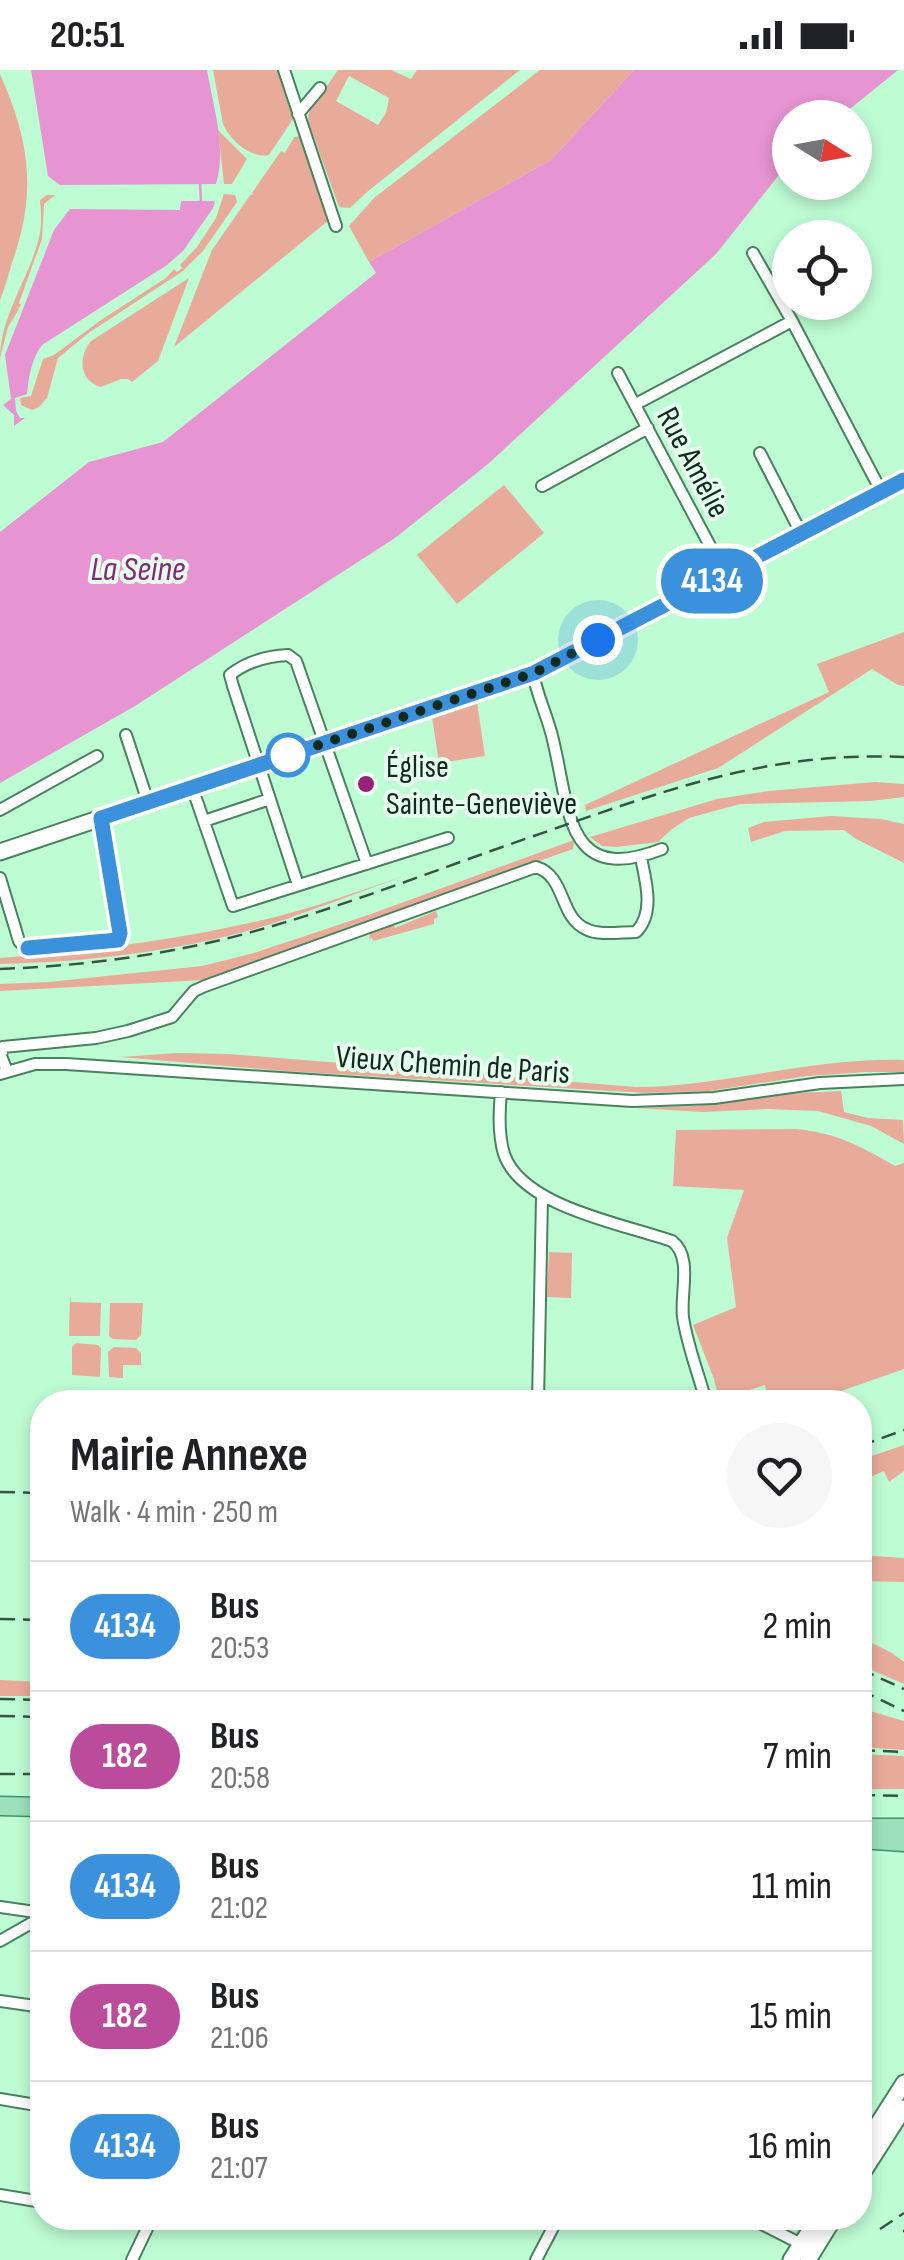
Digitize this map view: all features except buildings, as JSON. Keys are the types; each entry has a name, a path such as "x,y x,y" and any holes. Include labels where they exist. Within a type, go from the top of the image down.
{"main road":[{"path":"0,852 534,673 904,480"},
{"path":"0,1806 30,1807"},
{"path":"0,1818 30,1818"},
{"path":"872,1828 904,1828"},
{"path":"872,1841 904,1842"},
{"path":"872,2129 904,2084"},
{"path":"872,2158 904,2108"},
{"path":"790,2260 807,2252 824,2230"}],"street":[{"path":"284,70 336,226"},
{"path":"298,114 320,88"},
{"path":"753,253 881,492"},
{"path":"636,404 792,321"},
{"name":"Rue Amélie","path":"618,374 725,574"},
{"path":"542,486 648,428"},
{"path":"760,453 802,534"},
{"path":"298,885 230,674 241,666 276,655 288,655 296,662 367,864"},
{"path":"534,673 579,840 601,857 616,860 640,858 662,850"},
{"path":"126,735 148,802"},
{"path":"0,810 97,756"},
{"path":"192,787 233,906 448,838"},
{"path":"204,821 270,800"},
{"path":"0,878 24,947 118,940 101,818"},
{"path":"4,1072 3,1047 96,1038 172,1017 194,992 205,986 536,867 550,874 574,919 584,929 636,932 645,924 648,907 640,858"},
{"name":"Vieux Chemin de Paris","path":"4,1072 34,1064 85,1064 608,1100 672,1101 820,1083 904,1079"},
{"path":"501,1092 504,1154 520,1178 542,1197 678,1245 684,1257 685,1324 703,1390"},
{"path":"538,1390 542,1197"},
{"path":"0,1906 30,1912"},
{"path":"0,1941 30,1922"},
{"path":"0,2001 30,2006"},
{"path":"0,2099 30,2104"},
{"path":"0,2195 30,2200"},
{"path":"132,2260 146,2230"},
{"path":"536,2260 552,2230"},
{"path":"770,2230 807,2252"}],"shaded area":[{"path":"213,70 277,70 293,119 269,155 248,151 226,130"},
{"path":"338,70 391,70 411,79 417,70 520,70 350,208 339,207 308,121 309,112","holes":["349,76 389,98 378,125 336,101"]},
{"path":"540,70 634,70 551,160 369,262 349,226 374,198"},
{"path":"0,74 24,145 27,190 20,237 0,300"},
{"path":"218,130 247,159 232,184 224,184"},
{"path":"300,136 329,220 174,347 212,250 281,151 285,153 294,137"},
{"path":"224,194 235,195 237,202 203,251 183,271 90,332 58,358 47,398 39,407 32,410 21,405 20,398 31,396 43,359 174,269 177,272 182,268 180,265 216,218"},
{"path":"55,195 44,204 42,239 0,358 5,326 36,249 40,200"},
{"path":"189,278 158,361 132,382 121,379 101,387 88,380 83,361 91,341"},
{"path":"504,485 544,533 457,604 417,555"},
{"path":"904,632 904,686 872,669 718,768 586,811 585,805 829,692 817,664"},
{"path":"477,702 485,756 439,763 432,717"},
{"path":"875,782 904,784 904,797 740,804 689,818 658,842 602,846 590,837 717,799"},
{"path":"831,816 904,824 904,863 844,830 785,831 751,842 748,828 764,822"},
{"path":"574,840 573,849 204,980 0,991 0,984 202,966 254,953"},
{"path":"407,875 268,925 202,942 102,958 0,964 0,958 134,944 234,926 302,910"},
{"path":"436,911 434,924 369,939 371,930 393,923 395,928"},
{"path":"177,1053 636,1087 870,1060 904,1060 904,1072 807,1076 709,1091 645,1093 120,1057"},
{"path":"841,1091 844,1112 903,1120 904,1144 871,1126 818,1111 636,1108 695,1106"},
{"path":"796,1129 848,1142 895,1166 904,1163 904,1369 844,1390 766,1390 765,1385 750,1390 717,1390 693,1325 736,1307 727,1238 744,1190 673,1186 676,1130"},
{"path":"549,1252 572,1253 571,1298 547,1297"},
{"path":"70,1295 71,1302 101,1303 100,1336 69,1336"},
{"path":"110,1303 143,1303 141,1335 136,1340 109,1336"},
{"path":"76,1343 101,1348 100,1377 72,1375 72,1347"},
{"path":"114,1347 136,1348 141,1353 141,1365 123,1365 123,1378 109,1377 108,1352"},
{"path":"904,1445 904,1471 889,1482 884,1471 872,1476 872,1456"},
{"path":"872,1556 904,1558 904,1582 872,1581"},
{"path":"872,1643 904,1662 904,1684 872,1670"},
{"path":"0,1680 30,1681 30,1696 0,1696"},
{"path":"872,1712 904,1721 904,1750 872,1748"},
{"path":"872,1755 904,1756 904,1789 872,1789"}],"water":[{"path":"31,70 207,70 220,142 216,184 60,185 48,176"},
{"name":"La Seine","path":"634,70 898,70 861,100 772,100 772,184 716,254 488,464 395,538 135,706 0,783 0,532 89,462 163,442 376,273 369,262 551,160"},
{"path":"181,201 215,201 183,251 167,265 42,345 33,362 27,394 15,398 16,411 20,418 25,418 14,426 14,415 3,405 11,399 5,355 54,230 70,209 180,210"}],"waterway":[{"path":"200,181 201,203"}],"railway":[{"path":"0,969 125,958 248,933 712,778 804,761 904,757"},
{"path":"872,1442 904,1430"},
{"path":"0,1492 30,1493"},
{"path":"0,1619 30,1620"},
{"path":"872,1674 904,1689"},
{"path":"872,1696 904,1711"},
{"path":"0,1699 30,1700"},
{"path":"0,1716 30,1717"},
{"path":"872,1751 904,1752"},
{"path":"0,1774 30,1774"},
{"path":"872,1795 904,1796"},
{"path":"880,2229 904,2213"}],"bus line":[{"name":"4134","path":"28,948 118,940 101,818 534,673 904,480"}],"place":[{"name":"Église Sainte-Geneviève","path":"366,784"}],"route":[{"path":"288,755 534,673 598,640"}]}
